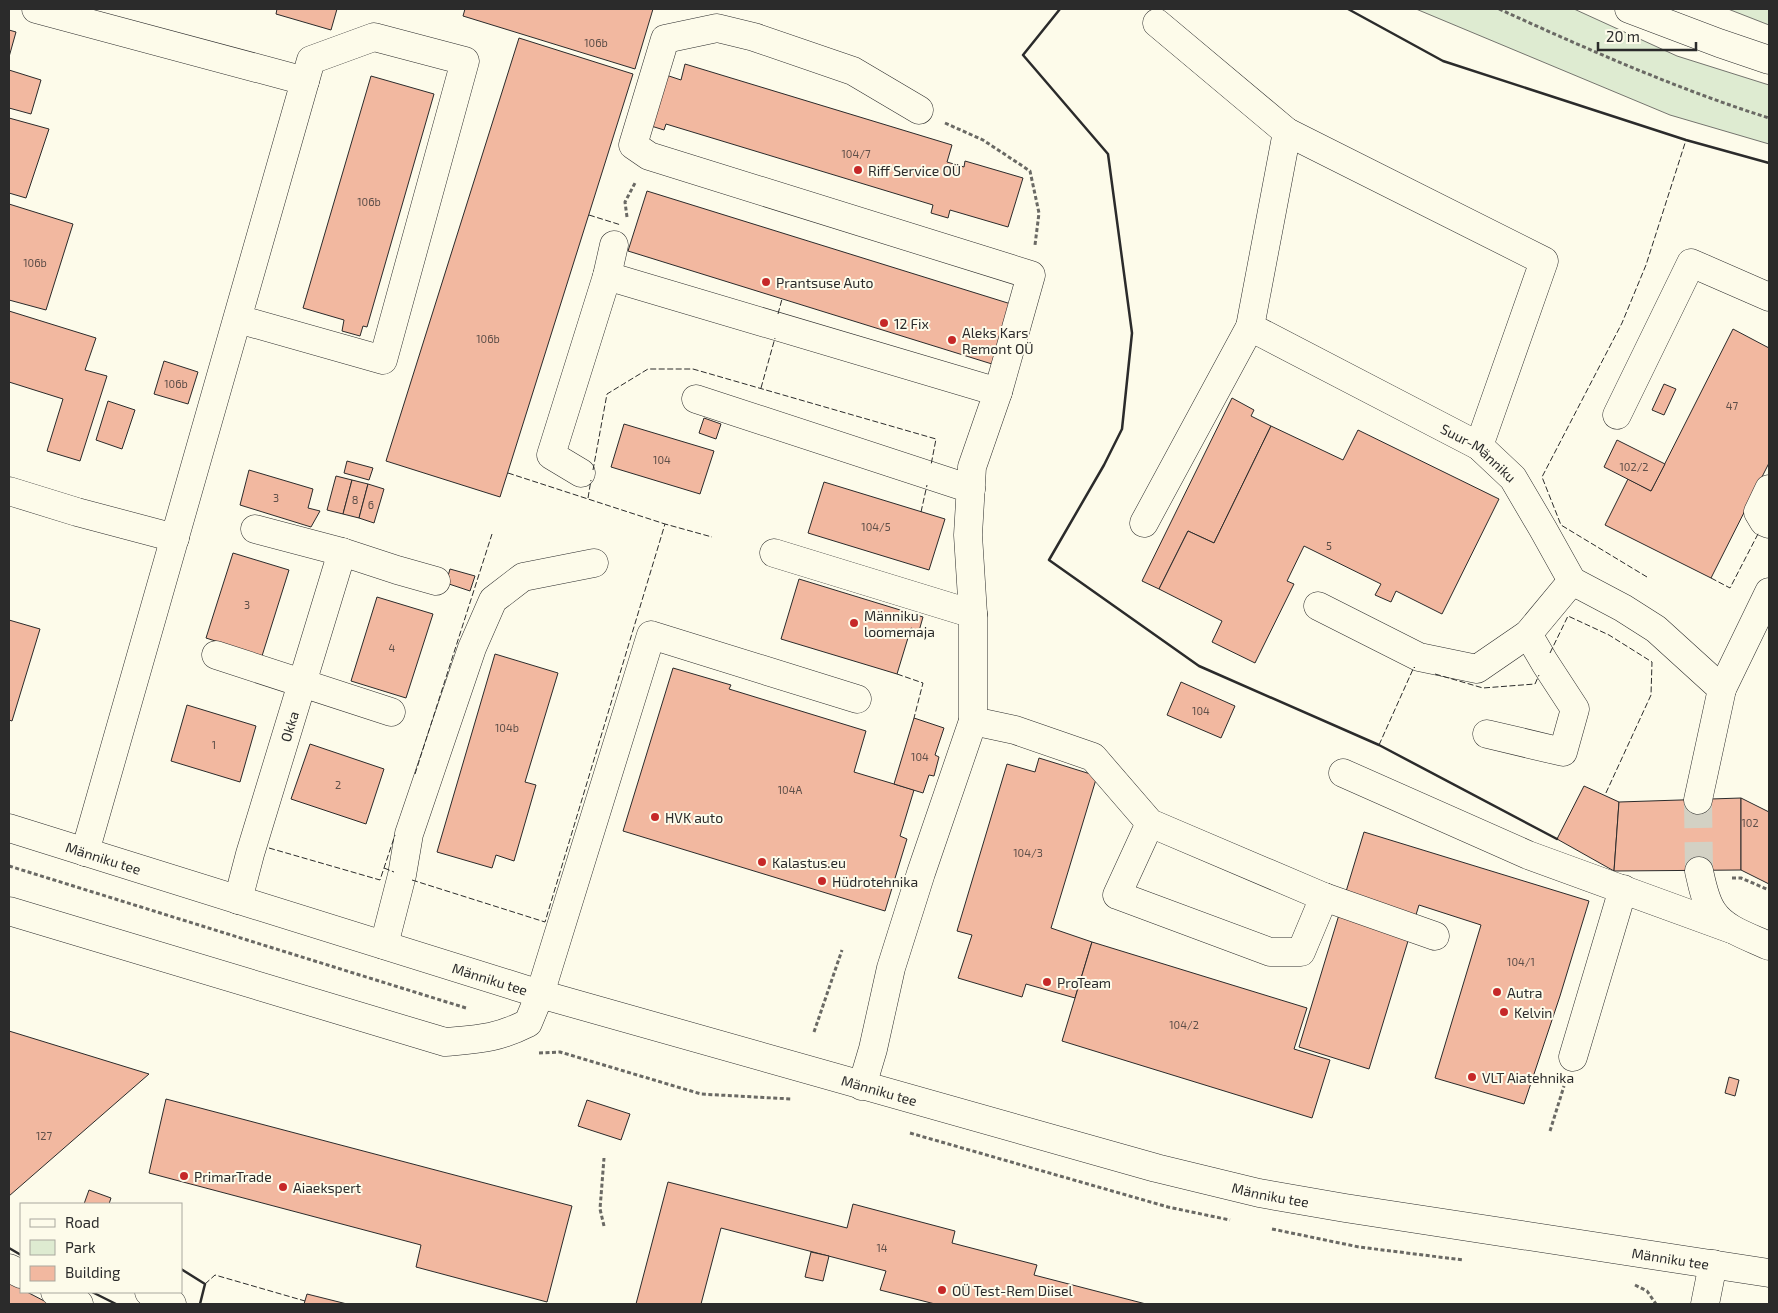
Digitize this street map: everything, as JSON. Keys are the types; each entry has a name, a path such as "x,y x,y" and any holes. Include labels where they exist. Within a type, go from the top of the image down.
{"street":[{"path":"36,9 305,81"},
{"path":"1629,9 1719,44 1769,60"},
{"path":"1156,23 1287,132 1544,261 1479,446"},
{"path":"862,1086 873,1049 891,968 973,721 973,614 968,535 972,468 998,392 1031,275 649,156 634,144 665,39 717,28 754,37 853,71 919,110"},
{"path":"85,852 311,60 374,37 465,61 383,360 238,319"},
{"path":"1144,523 1250,327 1287,132"},
{"path":"582,473 551,455 607,276 614,245"},
{"path":"1617,415 1691,263 1769,297"},
{"path":"607,276 998,392"},
{"name":"Suur-Männiku","path":"1250,327 1479,446 1513,478 1544,529 1572,581"},
{"path":"696,399 971,489"},
{"path":"1769,489 1758,512 1764,522 1769,524"},
{"path":"9,491 175,538"},
{"path":"255,530 342,552 436,581"},
{"name":"Okka","path":"238,900 250,854 342,552"},
{"path":"774,552 973,614"},
{"path":"384,945 402,875 409,834 472,648 493,600 523,577 594,563"},
{"path":"1318,606 1419,657 1478,669 1528,634 1572,581 1623,608 1656,629 1722,689"},
{"path":"1698,800 1722,689 1769,592"},
{"path":"1487,734 1563,752 1576,709 1528,634"},
{"path":"9,911 445,1042 486,1039 510,1032 528,1023 540,994 651,635 857,699"},
{"path":"216,655 391,712"},
{"path":"973,721 1016,730 1093,757 1150,823 1324,898 1435,936"},
{"path":"1343,773 1528,855 1732,929 1769,946"},
{"path":"1150,823 1117,895 1270,952 1301,952 1324,898"},
{"name":"Männiku tee","path":"9,828 540,994 1146,1166 1259,1193 1406,1218 1769,1273"},
{"path":"1700,875 1712,912 1732,929"},
{"path":"1573,1056 1623,889"},
{"path":"1705,1304 1713,1264"},
{"path":"57,1293 79,1304"},
{"path":"151,1293 172,1304"}],"path":[{"path":"1499,9 1558,36 1712,100 1769,118"},
{"path":"919,110 983,140 1030,171 1039,213 1031,275"},
{"path":"614,245 628,228 625,202 649,156"},
{"path":"1700,875 1741,878 1769,890"},
{"path":"814,1032 842,950"},
{"path":"1550,1131 1573,1056"},
{"path":"604,1158 600,1209 604,1226"}],"green space":[{"path":"1416,9 1574,9 1677,56 1769,85 1769,144 1670,115"},
{"path":"1728,9 1769,9 1769,25"}],"building":[{"path":"277,9 337,9 331,30 276,14"},
{"path":"465,9 653,9 635,69 463,16"},
{"path":"9,30 16,32 9,57"},
{"path":"519,38 633,74 500,497 386,461"},
{"path":"685,64 952,145 947,162 964,167 965,161 1023,178 1008,227 950,210 948,218 931,213 933,205 666,124 664,130 648,125 663,74 681,80"},
{"path":"9,70 41,80 31,114 9,108"},
{"path":"371,76 434,94 367,327 363,326 360,336 342,331 344,320 303,308"},
{"path":"9,118 49,129 26,198 9,193"},
{"path":"647,191 1011,304 992,364 628,251"},
{"path":"9,204 73,224 46,310 9,300"},
{"path":"9,311 96,338 85,370 107,376 80,461 47,451 63,399 9,382"},
{"path":"1733,329 1769,348 1769,463 1711,578 1605,525 1628,479 1651,491"},
{"path":"164,361 198,372 188,404 154,394"},
{"path":"1664,384 1676,389 1664,415 1652,410"},
{"path":"1232,398 1254,410 1251,416 1271,426 1214,543 1188,531 1159,589 1142,581"},
{"path":"108,401 135,410 122,449 96,440"},
{"path":"704,418 721,424 716,439 699,433"},
{"path":"624,424 714,451 700,494 611,467"},
{"path":"1271,426 1343,460 1358,430 1499,499 1442,614 1396,591 1391,602 1375,595 1381,584 1304,546 1287,581 1294,584 1255,663 1212,642 1222,621 1159,589 1188,531 1214,543"},
{"path":"1617,440 1665,464 1651,491 1604,467"},
{"path":"347,461 373,468 369,480 344,473"},
{"path":"249,470 313,489 308,508 320,511 311,527 240,505"},
{"path":"336,476 352,480 343,514 327,510"},
{"path":"352,480 368,484 359,518 343,514"},
{"path":"824,482 945,519 929,570 808,533"},
{"path":"368,484 384,489 374,523 359,518"},
{"path":"233,553 289,570 262,656 206,638"},
{"path":"450,569 475,576 470,591 446,583"},
{"name":"Männiku loomemaja","path":"799,579 923,617 919,631 911,628 897,674 781,639"},
{"path":"377,597 433,614 406,698 351,681"},
{"path":"9,620 40,629 12,721 9,720"},
{"path":"495,654 558,673 525,782 536,785 514,861 496,855 492,868 437,852"},
{"path":"673,668 731,685 729,689 866,731 854,772 914,790 900,836 907,839 885,911 623,831"},
{"path":"1181,682 1235,706 1221,738 1167,715"},
{"path":"187,705 256,726 240,782 171,761"},
{"path":"914,718 944,728 935,755 939,757 934,776 929,775 923,793 894,784"},
{"path":"310,744 384,769 366,824 291,799"},
{"path":"1039,758 1097,776 1051,928 1092,942 1075,998 1026,984 1022,997 958,978 972,935 957,931 1007,764 1035,772"},
{"path":"1584,786 1619,802 1614,871 1557,839"},
{"path":"1741,798 1741,870 1614,871 1619,802"},
{"path":"1741,798 1769,812 1769,884 1741,870"},
{"path":"1364,832 1589,901 1524,1104 1435,1078 1481,925 1419,905 1369,1069 1299,1047"},
{"path":"1092,942 1307,1008 1294,1049 1330,1060 1312,1118 1062,1041"},
{"path":"9,1031 149,1074 9,1196"},
{"path":"1729,1077 1739,1080 1735,1096 1725,1093"},
{"path":"166,1099 572,1206 547,1302 416,1267 421,1245 149,1173"},
{"path":"587,1100 630,1114 621,1140 578,1126"},
{"path":"668,1182 847,1228 853,1204 955,1231 952,1243 1037,1265 1034,1275 1146,1304 935,1304 880,1290 886,1271 721,1228 701,1304 636,1304"},
{"path":"89,1190 111,1198 109,1203 84,1203"},
{"path":"811,1252 829,1256 823,1281 805,1277"},
{"path":"9,1282 20,1288 20,1293 29,1293 50,1304 9,1304"},
{"path":"307,1294 347,1304 304,1304"}],"tunnel":[{"path":"1698,800 1699,871"}],"fence":[{"path":"1647,577 1561,525 1542,477 1622,323 1646,265 1686,140"},
{"path":"589,215 621,225"},
{"path":"778,314 782,299"},
{"path":"761,388 775,338"},
{"path":"593,470 607,394 648,369 693,369 936,439 931,465"},
{"path":"508,473 665,524"},
{"path":"588,498 591,480"},
{"path":"921,512 927,485"},
{"path":"412,880 545,922 665,524 712,537"},
{"path":"1711,578 1730,588 1759,532"},
{"path":"415,774 492,534"},
{"path":"1550,653 1568,616 1609,635 1652,662 1651,695 1605,795"},
{"path":"1379,745 1415,668"},
{"path":"897,674 923,683 914,718"},
{"path":"1435,674 1483,688 1535,684 1539,675"},
{"path":"269,848 380,880 395,835"},
{"path":"384,868 394,872"},
{"path":"205,1284 215,1275 305,1301"}],"wall":[{"path":"1060,9 1023,55 1108,154 1132,333 1122,429 1104,465 1049,560 1199,666 1379,745 1557,839"},
{"path":"1348,9 1443,61 1686,140 1769,163"},
{"path":"9,1248 20,1254"},
{"path":"182,1270 205,1284 200,1304"},
{"path":"94,1293 116,1304"}],"place":[{"name":"Riff Service OÜ","path":"858,170"},
{"name":"Prantsuse Auto","path":"766,282"},
{"name":"12 Fix","path":"884,323"},
{"name":"Aleks Kars Remont OÜ","path":"952,340"},
{"name":"Männiku loomemaja","path":"854,623"},
{"name":"HVK auto","path":"655,817"},
{"name":"Kalastus.eu","path":"762,862"},
{"name":"Hüdrotehnika","path":"822,881"},
{"name":"ProTeam","path":"1047,982"},
{"name":"Autra","path":"1497,992"},
{"name":"Kelvin","path":"1504,1012"},
{"name":"VLT Aiatehnika","path":"1472,1077"},
{"name":"PrimarTrade","path":"184,1176"},
{"name":"Aiaekspert","path":"283,1187"},
{"name":"OÜ Test-Rem Diisel","path":"942,1290"}]}
